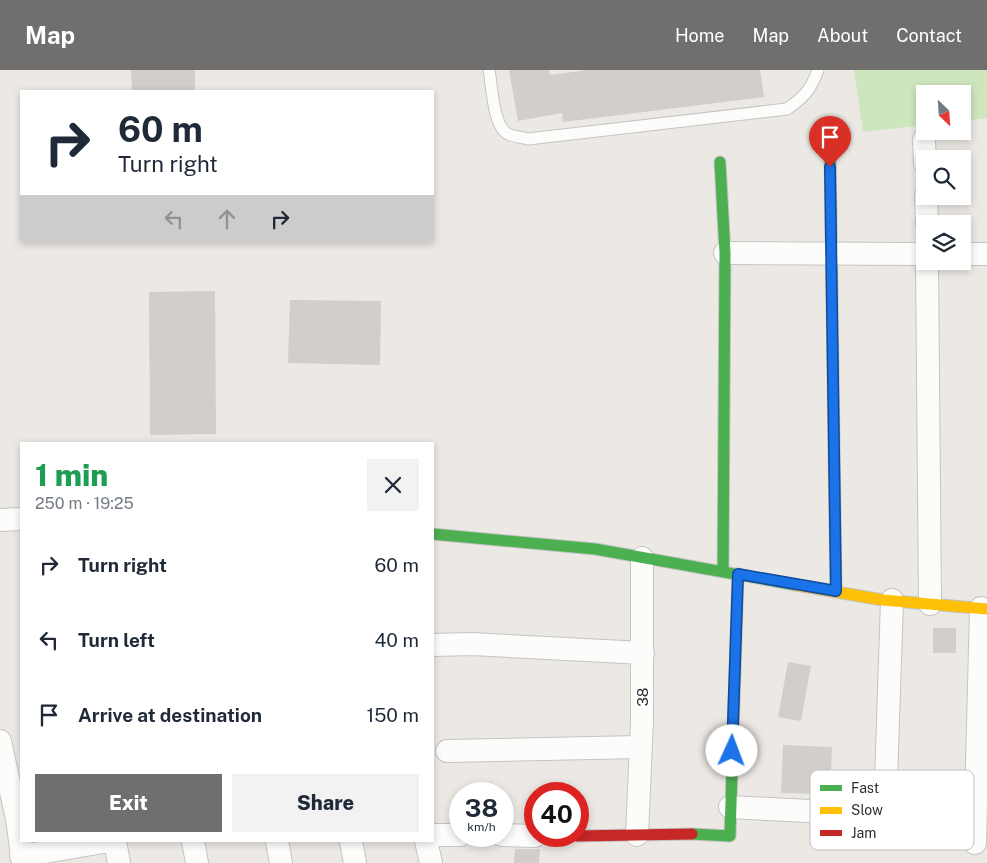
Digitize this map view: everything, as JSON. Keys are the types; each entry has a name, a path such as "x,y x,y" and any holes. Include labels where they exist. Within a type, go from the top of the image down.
{"street":[{"path":"924,140 924,150"},
{"path":"830,149 836,591"},
{"path":"720,162 725,253 722,572"},
{"path":"725,253 916,254"},
{"path":"971,254 987,254"},
{"path":"927,270 930,604"},
{"path":"0,520 20,519"},
{"path":"434,534 595,549 892,600 984,609 975,843"},
{"name":"38","path":"637,835 642,720 642,558"},
{"path":"589,836 701,834 730,836 738,574"},
{"path":"886,770 892,600"},
{"path":"434,645 472,644 643,653"},
{"path":"0,741 17,818 22,859 104,842"},
{"path":"447,751 640,747"},
{"path":"730,807 810,811"},
{"path":"434,835 449,835"},
{"path":"115,842 119,863"},
{"path":"193,842 197,863"},
{"path":"277,842 281,863"},
{"path":"351,842 356,863"},
{"path":"426,842 431,863"}],"lane":[{"path":"489,70 496,114 500,125 507,134 528,139 786,109 801,99 813,86 818,70"}],"green space":[{"path":"854,70 987,70 987,118 971,120 971,85 916,85 916,126 863,132"}],"building":[{"path":"131,70 195,70 195,90 132,90"},
{"path":"509,70 549,70 550,75 588,70 760,70 764,97 563,122 562,113 518,121"},
{"path":"215,291 216,434 150,435 149,292"},
{"path":"290,300 381,301 380,365 288,363"},
{"path":"933,628 956,628 956,653 933,653"},
{"path":"788,662 811,666 801,721 778,717"},
{"path":"783,745 832,747 831,770 810,770 810,794 781,793"},
{"path":"515,849 540,849 539,863 514,863"}],"traffic: fast":[{"path":"830,149 836,591"},
{"path":"720,162 725,253 723,572"},
{"path":"434,534 595,549 796,585"},
{"path":"692,834 730,836 738,574"}],"traffic: slow":[{"path":"796,585 883,600 987,609"}],"traffic: jam":[{"path":"589,836 692,834"}],"route":[{"path":"732,751 738,574 836,591 830,167"}]}
